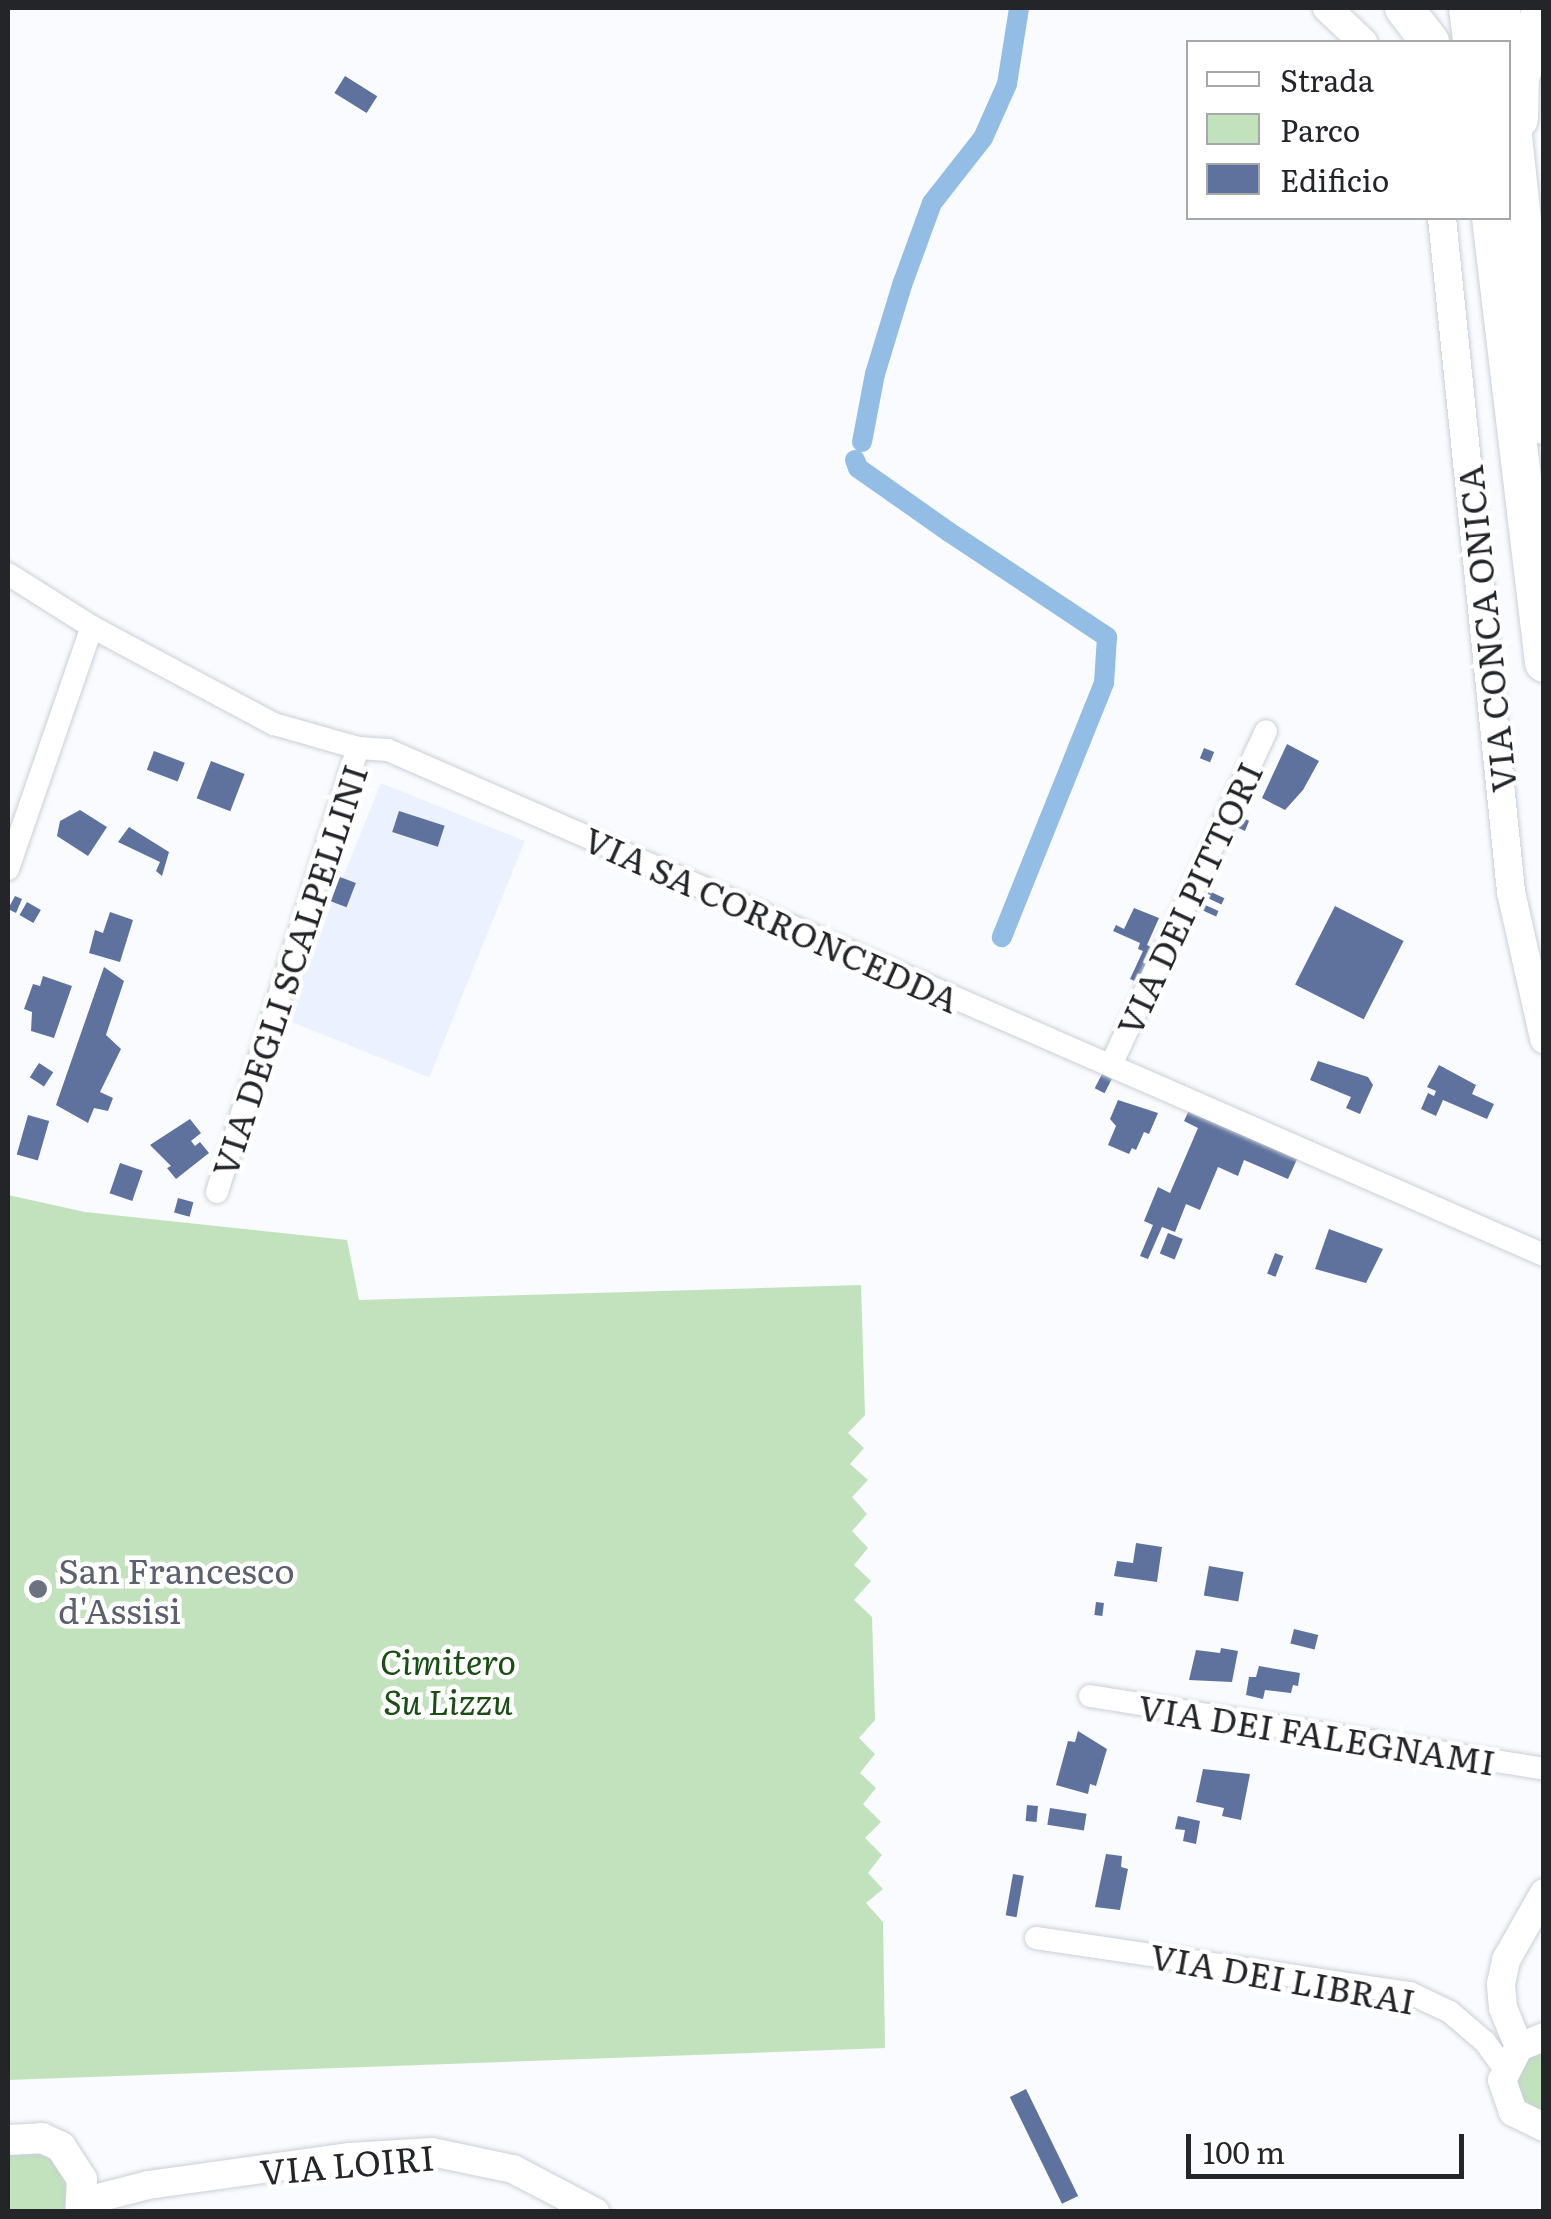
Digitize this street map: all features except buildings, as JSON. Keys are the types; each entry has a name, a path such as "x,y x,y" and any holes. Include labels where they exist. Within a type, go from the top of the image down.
{"highway":[{"path":"1404,8 1428,40"},
{"path":"1468,8 1472,40"},
{"path":"1501,8 1504,40"},
{"path":"1517,176 1520,78 1542,8"},
{"path":"1511,118 1544,425"},
{"path":"1491,220 1544,663"}],"main road":[{"path":"8,2140 42,2138 60,2147 75,2162 82,2179 80,2212"}],"street":[{"path":"1327,8 1361,40"},
{"name":"VIA CONCA ONICA","path":"1442,220 1512,892 1544,1039"},
{"name":"VIA SA CORRONCEDDA","path":"8,574 92,627 274,724 358,748 388,750 1544,1255"},
{"path":"8,869 92,627"},
{"name":"VIA DEI PITTORI","path":"1110,1065 1266,731"},
{"name":"VIA DEGLI SCALPELLINI","path":"217,1192 358,748"},
{"name":"VIA DEI FALEGNAMI","path":"1090,1696 1544,1769"},
{"path":"1544,1892 1506,1960 1501,1984 1504,2008 1522,2051 1503,2091 1513,2112 1544,2127"},
{"name":"VIA DEI LIBRAI","path":"1036,1938 1410,1993 1450,2012 1485,2042 1522,2051"},
{"name":"VIA LOIRI","path":"80,2212 94,2199 148,2185 350,2157 432,2152 476,2158 513,2169 595,2212"},
{"name":"VIA LOIRI","path":"75,2162 120,2183 148,2185"}],"shaded area":[{"path":"381,783 525,841 429,1077 285,1019"}],"green space":[{"name":"Cimitero Su Lizzu","path":"8,1195 85,1212 347,1240 359,1300 861,1285 865,1415 848,1433 864,1448 850,1464 868,1480 852,1497 867,1514 852,1531 868,1548 854,1565 871,1581 854,1600 872,1617 875,1720 859,1738 875,1754 860,1773 876,1788 863,1804 881,1822 865,1838 882,1855 868,1873 883,1889 866,1903 883,1922 885,2048 8,2080"},
{"path":"1543,2049 1543,2115 1517,2097 1515,2072 1520,2063"},
{"path":"22,2149 53,2157 70,2182 67,2211 8,2211 8,2153"}],"waterway":[{"path":"862,442 875,374 902,285 932,203 983,138 1007,84 1019,8"},
{"path":"855,460 858,468 949,532 1107,637 1104,683 1002,937"}],"place":[{"name":"San Francesco d'Assisi","path":"38,1589"}]}
